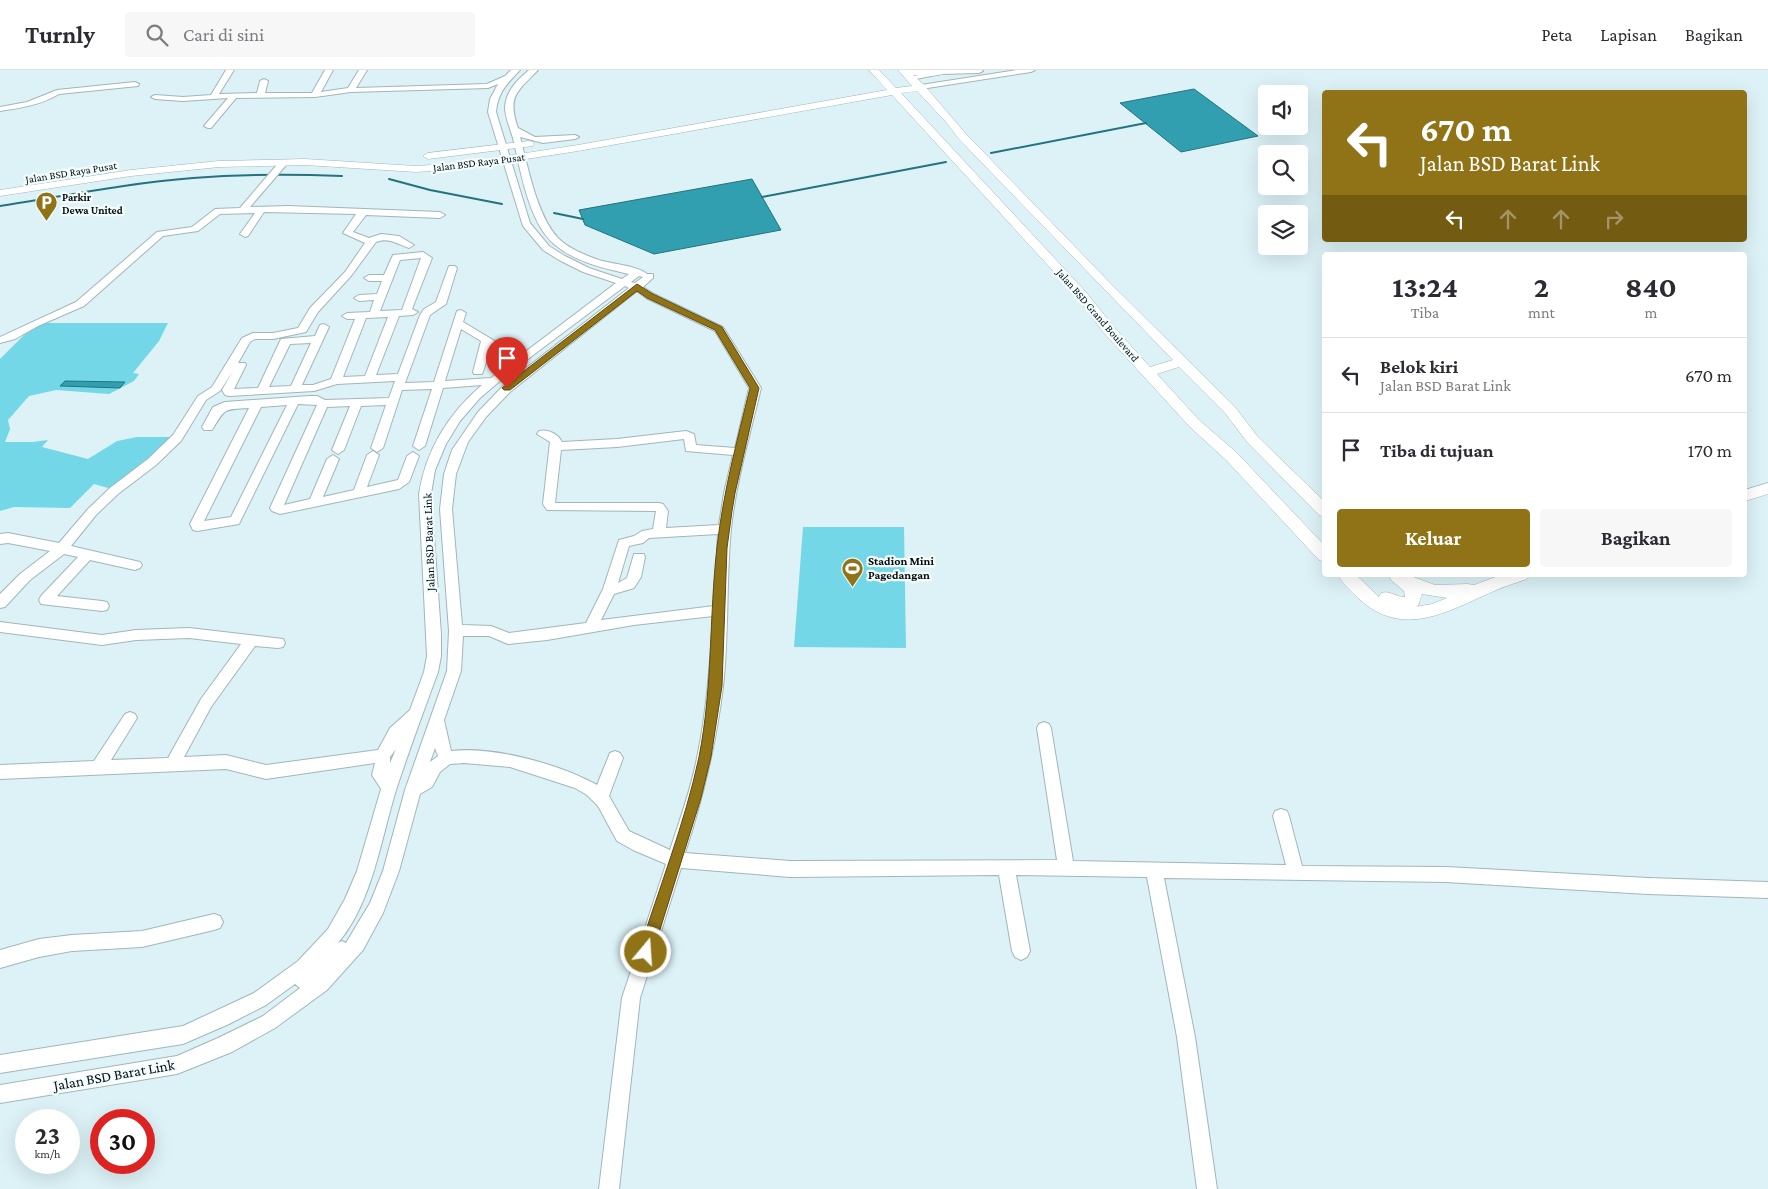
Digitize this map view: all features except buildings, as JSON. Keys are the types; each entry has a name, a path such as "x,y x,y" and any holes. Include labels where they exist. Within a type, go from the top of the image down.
{"main road":[{"path":"871,82 876,78 875,70"},
{"name":"Jalan BSD Grand Boulevard","path":"875,70 1081,294 1108,329 1194,423 1232,457 1322,553"},
{"path":"891,88 906,73 941,72"},
{"name":"Jalan BSD Grand Boulevard","path":"906,73 969,143 1108,288 1230,410 1253,440 1322,508"},
{"path":"680,118 891,88 920,88"},
{"name":"Jalan BSD Raya Pusat","path":"0,183 53,180 219,164 277,170 338,163 416,169 462,166 872,97 891,88"},
{"path":"872,97 888,97 905,104"},
{"name":"Jalan BSD Raya Pusat","path":"414,157 451,155 580,136"},
{"path":"192,156 239,152"},
{"name":"Jalan BSD Raya Pusat","path":"0,193 53,180 165,158"},
{"path":"1148,372 1182,362"},
{"path":"1747,495 1768,488"},
{"path":"1348,577 1378,605 1393,612 1410,614 1430,612 1471,596 1486,587"},
{"path":"1357,577 1397,604 1412,601 1414,594 1410,586 1397,577"},
{"path":"1398,577 1413,584 1445,593 1486,587 1515,577"}],"street":[{"path":"212,97 230,70"},
{"path":"315,95 329,70"},
{"path":"351,90 363,70"},
{"path":"516,70 498,87 493,100 492,112 526,224 546,248 586,270 637,287 650,296 719,329 755,388 730,493 725,529 716,686 705,757 676,860 629,1008 609,1189"},
{"path":"534,70 515,88 509,100 508,110 521,157 542,220 548,232 558,243 597,262 636,273"},
{"path":"941,72 1018,70"},
{"path":"920,88 1031,70"},
{"path":"155,97 183,99 315,95 351,90 488,86 496,80 509,76"},
{"path":"260,96 264,81"},
{"path":"932,100 934,90 947,83"},
{"path":"0,109 28,104 47,98 57,92 136,84"},
{"path":"488,86 493,100"},
{"path":"208,126 234,96"},
{"path":"514,129 521,136 534,140 580,136"},
{"path":"451,155 489,145 494,141 497,130"},
{"path":"243,210 277,170"},
{"path":"245,234 262,209"},
{"path":"0,340 11,337 34,324 80,304 160,234 195,229 218,211 262,209 440,215"},
{"path":"363,212 348,233 371,242"},
{"path":"3,596 61,549 92,512 177,438 202,398 216,389 246,340 253,336 273,336 302,330 314,310 348,274 371,242 378,238 392,238 402,240 409,245"},
{"path":"369,379 426,256 398,256 374,314"},
{"path":"346,316 428,311 441,304 452,268"},
{"name":"Jalan BSD Barat Link","path":"0,1064 183,1036 260,999 297,972 334,935 352,904 365,871 389,788 431,672 434,656 434,634 427,549 425,494 429,470 440,444 456,420 490,384 636,273 650,276 520,376 493,400 475,421 461,444 452,465 446,509 456,632 454,671 412,790 391,871 377,907 357,944 321,984 270,1022 225,1045 177,1065 0,1094"},
{"path":"369,278 388,278"},
{"path":"359,298 381,296"},
{"path":"359,493 428,311"},
{"path":"336,381 362,315"},
{"path":"323,404 276,508 280,510 399,485 403,482 416,451 459,318 487,340 508,352"},
{"path":"256,404 196,524 197,526 235,521 324,327"},
{"path":"319,339 260,342 252,345 228,390 229,393 261,392 294,395 317,400 323,404 393,401"},
{"path":"261,392 286,340"},
{"path":"478,372 487,340"},
{"path":"208,427 221,408 256,404 294,395 336,381 369,379 437,386 447,389 490,384"},
{"path":"315,502 357,402"},
{"path":"542,434 552,437 557,446 549,504 551,507 659,507 662,511 659,533"},
{"path":"557,446 617,443 686,435 690,437 690,448 740,452"},
{"path":"591,627 610,589 623,545 638,540 646,534 725,529"},
{"path":"0,538 8,538 135,565"},
{"path":"427,549 449,544"},
{"path":"88,554 46,600 102,606"},
{"path":"610,589 627,587 632,584 640,557"},
{"path":"456,632 491,631 508,639 720,610"},
{"path":"0,626 102,640 136,635 189,633 278,643"},
{"path":"172,765 206,703 251,641"},
{"path":"0,772 232,762 266,772 382,756 389,747 395,732 416,714"},
{"path":"98,769 130,718"},
{"path":"437,720 442,736 441,748 447,758"},
{"path":"1044,728 1066,868"},
{"path":"382,756 383,762 380,775 389,788"},
{"path":"412,790 428,782 436,767 447,758 464,756 510,760 580,783 601,796 623,836 676,860 790,869 1066,868 1154,871 1456,873 1630,885 1768,890"},
{"path":"601,796 615,758"},
{"path":"1281,816 1296,872"},
{"path":"1006,868 1021,951"},
{"path":"1154,871 1162,902 1183,1021 1200,1126 1207,1189"},
{"path":"0,959 39,948 72,943 142,939 214,922"},
{"path":"297,972 302,980 306,981 362,935"}],"shaded area":[{"path":"1194,89 1258,136 1181,152 1120,103"},
{"path":"752,179 781,230 654,254 585,225 579,210"},
{"path":"39,323 168,323 159,341 133,373 139,374 134,381 109,394 56,390 29,396 8,420 10,429 5,442 48,440 42,447 88,459 117,441 137,437 172,437 146,462 112,489 94,484 70,508 14,507 0,511 0,359 31,328"},
{"path":"65,381 125,382 120,388 60,386"},
{"name":"Stadion Mini Pagedangan","path":"803,527 904,527 906,648 794,647"}],"waterway":[{"path":"991,153 1146,123"},
{"path":"762,197 946,162"},
{"path":"0,206 120,186 169,180 268,175 342,176"},
{"path":"389,179 430,190 502,204"},
{"path":"554,213 583,219"}],"place":[{"name":"Parkir Dewa United","path":"46,222"},
{"name":"Stadion Mini Pagedangan","path":"852,587"}],"route":[{"path":"507,388 520,376 637,287 650,296 719,329 755,388 727,511 722,548 716,686 705,757 695,798 646,952"}]}
